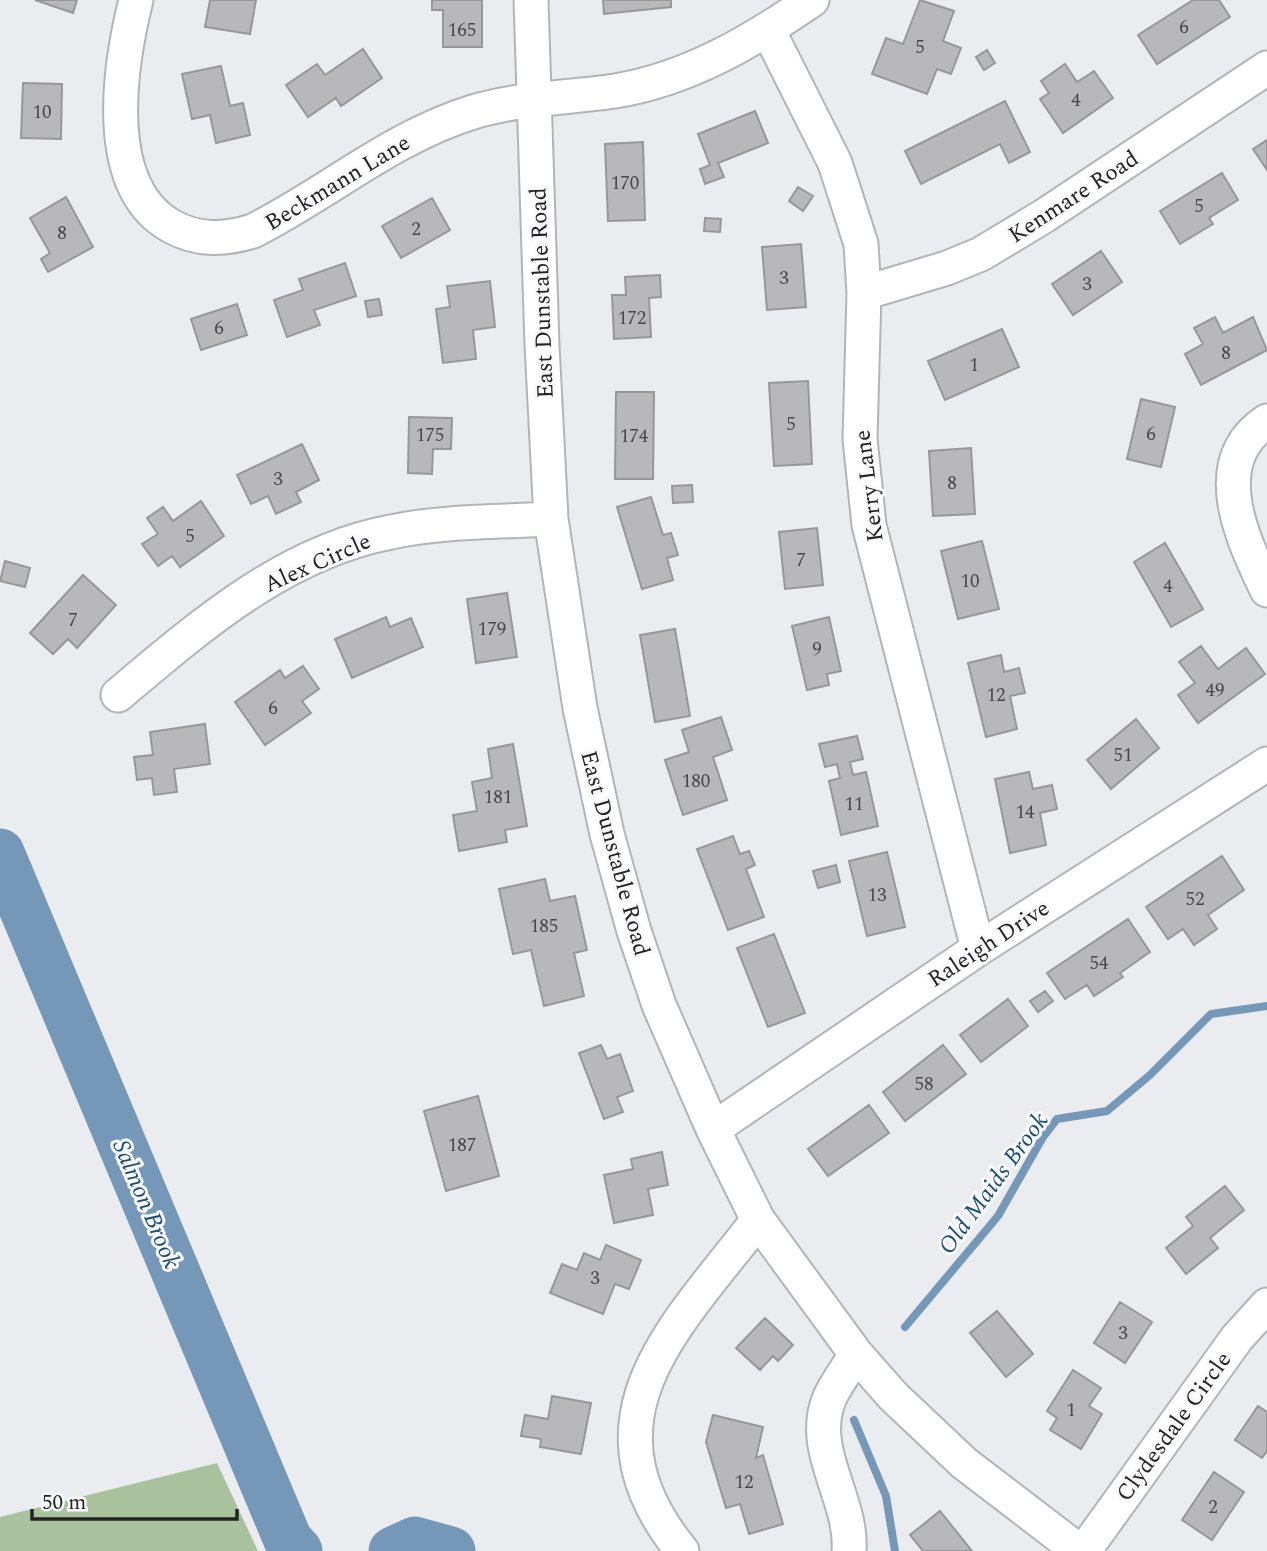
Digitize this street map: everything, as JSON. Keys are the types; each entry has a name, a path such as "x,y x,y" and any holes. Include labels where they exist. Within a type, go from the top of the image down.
{"street":[{"name":"Beckmann Lane","path":"136,0 122,85 124,148 137,190 165,223 186,234 208,239 233,237 253,231 412,136 476,111 535,100"},
{"name":"East Dunstable Road","path":"531,0 551,519 580,708 607,834 634,931 659,1005 713,1129 758,1220 856,1354 893,1396 964,1463 1081,1551"},
{"path":"535,100 618,90 656,80 729,52 812,0"},
{"name":"Kerry Lane","path":"768,30 816,121 850,204 861,244 864,293 860,439 869,525 978,949"},
{"name":"Kenmare Road","path":"864,293 947,268 981,254 1044,216 1267,68"},
{"path":"1267,421 1243,447 1234,477 1234,509 1243,539 1267,590"},
{"name":"Alex Circle","path":"118,695 205,622 249,592 323,554 361,539 393,531 551,519"},
{"name":"Raleigh Drive","path":"713,1129 978,949 1267,764"},
{"path":"682,1551 652,1508 638,1474 634,1447 636,1416 646,1381 662,1347 758,1220"},
{"name":"Clydesdale Circle","path":"1081,1551 1237,1338 1267,1305"},
{"path":"849,1551 850,1531 824,1438 830,1397 856,1354"}],"green space":[{"path":"217,1463 258,1551 0,1551 0,1517"}],"building":[{"path":"35,0 77,0 73,13"},
{"path":"210,0 256,0 250,34 205,27"},
{"path":"432,0 482,0 482,47 443,47 443,10 432,10"},
{"path":"603,0 671,0 671,7 604,14"},
{"path":"920,0 954,11 943,41 961,48 951,74 937,69 927,94 872,74 886,38 903,44"},
{"path":"1193,0 1219,0 1230,17 1157,64 1138,35"},
{"path":"363,49 382,78 341,106 336,98 308,117 286,85 317,64 325,75"},
{"path":"987,50 995,63 984,70 976,57"},
{"path":"1065,64 1077,82 1094,71 1113,98 1063,133 1040,99 1049,93 1041,81"},
{"path":"221,66 230,106 243,103 250,135 216,143 210,115 192,119 182,74"},
{"path":"23,83 62,84 61,139 21,138"},
{"path":"1005,101 1030,152 1009,163 1000,144 921,184 905,151"},
{"path":"755,111 768,143 718,163 724,177 705,184 700,169 710,165 698,134"},
{"path":"1267,140 1267,170 1253,149"},
{"path":"643,142 645,220 608,221 605,144"},
{"path":"1222,173 1238,200 1209,218 1213,224 1180,244 1160,211"},
{"path":"798,187 813,196 803,211 789,201"},
{"path":"66,197 93,247 48,272 41,259 50,253 30,218"},
{"path":"432,198 450,230 401,258 382,226"},
{"path":"705,218 721,219 720,232 704,231"},
{"path":"801,244 806,307 767,310 762,247"},
{"path":"1101,251 1122,282 1073,315 1052,284"},
{"path":"345,263 356,296 314,310 320,325 287,337 274,300 303,290 299,279"},
{"path":"660,275 661,297 649,298 651,337 614,339 612,295 626,295 625,277"},
{"path":"490,281 495,327 473,330 476,359 443,363 436,309 450,307 447,286"},
{"path":"379,299 382,315 368,317 365,301"},
{"path":"237,304 247,335 201,350 191,319"},
{"path":"1215,317 1223,333 1253,317 1267,350 1201,385 1185,354 1203,344 1194,328"},
{"path":"1002,329 1019,367 945,400 928,361"},
{"path":"808,381 812,464 774,466 769,383"},
{"path":"616,392 654,392 653,479 615,479"},
{"path":"1141,399 1175,407 1161,467 1127,459"},
{"path":"409,417 452,418 451,449 433,449 432,474 408,473"},
{"path":"302,444 319,480 296,492 301,502 276,514 268,496 251,504 237,475"},
{"path":"971,448 975,514 933,516 929,451"},
{"path":"692,485 693,502 673,503 672,486"},
{"path":"651,497 663,535 671,533 678,555 667,558 673,580 642,589 617,507"},
{"path":"201,501 224,536 180,567 172,556 158,566 142,544 158,534 147,518 163,507 173,521"},
{"path":"817,528 823,585 785,589 779,532"},
{"path":"982,541 999,609 958,619 941,551"},
{"path":"1165,543 1203,609 1171,627 1134,562"},
{"path":"5,561 30,568 25,587 0,581"},
{"path":"83,575 116,605 77,648 68,639 53,654 30,633"},
{"path":"507,593 517,657 476,663 467,599"},
{"path":"386,617 390,627 411,618 423,647 352,678 335,639"},
{"path":"829,617 841,671 827,674 829,685 807,690 792,626"},
{"path":"675,629 690,716 655,722 640,635"},
{"path":"1201,646 1218,669 1246,648 1265,674 1198,723 1178,695 1195,683 1179,662"},
{"path":"1001,655 1004,672 1019,668 1025,693 1010,696 1017,729 986,737 968,663"},
{"path":"303,666 319,689 302,701 311,713 265,745 235,702 280,670 285,678"},
{"path":"721,717 732,750 713,757 727,800 683,815 665,760 689,752 682,730"},
{"path":"1136,719 1159,748 1111,789 1087,760"},
{"path":"205,724 210,764 174,769 177,792 154,795 152,778 137,780 134,757 153,755 150,732"},
{"path":"857,736 863,759 850,762 853,775 866,772 878,826 841,835 829,781 840,778 837,764 825,767 819,744"},
{"path":"513,744 527,826 505,830 507,842 459,851 453,815 477,811 472,782 492,778 488,749"},
{"path":"1029,772 1033,789 1052,785 1057,809 1040,813 1046,845 1010,853 995,779"},
{"path":"733,836 740,854 749,851 755,865 746,869 764,917 728,930 697,849"},
{"path":"887,852 905,927 867,936 849,861"},
{"path":"1222,856 1244,890 1208,915 1217,929 1194,945 1183,929 1168,939 1146,907"},
{"path":"836,865 840,882 818,888 813,871"},
{"path":"545,879 550,901 575,896 587,950 574,953 584,996 544,1006 531,950 513,954 499,889"},
{"path":"1128,919 1150,952 1120,973 1123,977 1094,996 1087,985 1065,999 1047,973"},
{"path":"774,934 805,1013 768,1027 737,948"},
{"path":"1045,991 1053,1001 1038,1012 1030,1001"},
{"path":"1008,999 1028,1026 981,1062 960,1035"},
{"path":"601,1045 607,1059 620,1054 633,1091 617,1097 623,1112 604,1119 579,1053"},
{"path":"943,1045 966,1074 905,1121 883,1092"},
{"path":"478,1096 499,1176 446,1191 424,1111"},
{"path":"869,1105 889,1133 828,1176 808,1149"},
{"path":"662,1152 668,1185 648,1189 653,1215 614,1223 604,1175 633,1169 631,1159"},
{"path":"1225,1186 1244,1210 1210,1238 1218,1248 1186,1274 1166,1248 1193,1226 1186,1217"},
{"path":"606,1245 641,1260 629,1289 615,1284 603,1314 550,1293 562,1264 577,1270 584,1253 600,1260"},
{"path":"1120,1302 1152,1322 1125,1363 1094,1343"},
{"path":"997,1311 1033,1354 1006,1377 970,1333"},
{"path":"765,1318 793,1345 778,1361 773,1356 760,1370 736,1348"},
{"path":"1073,1370 1101,1388 1089,1406 1102,1414 1081,1449 1050,1430 1057,1418 1047,1411"},
{"path":"552,1396 591,1403 581,1454 540,1447 541,1439 521,1436 525,1415 548,1419"},
{"path":"1258,1406 1267,1412 1267,1451 1262,1458 1235,1440"},
{"path":"713,1415 763,1427 756,1458 763,1455 783,1524 749,1534 740,1504 726,1508 706,1442"},
{"path":"1214,1472 1244,1492 1212,1540 1182,1520"},
{"path":"940,1511 972,1551 923,1551 910,1535"}],"waterway":[{"name":"Salmon Brook","path":"0,853 288,1540 298,1551"},
{"name":"Old Maids Brook","path":"905,1327 998,1216 1043,1137 1057,1119 1107,1111 1150,1075 1211,1014 1267,1006"},
{"name":"Old Maids Brook","path":"854,1420 886,1496 895,1551"},
{"name":"Salmon Brook","path":"393,1551 415,1541 451,1551"}]}
